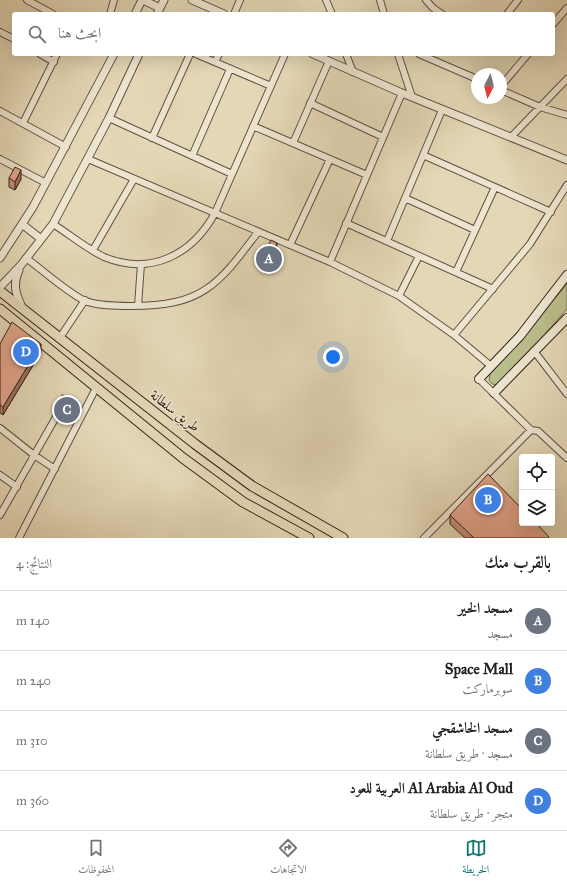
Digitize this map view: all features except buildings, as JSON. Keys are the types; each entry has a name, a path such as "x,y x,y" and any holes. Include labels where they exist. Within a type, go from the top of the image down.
{"main road":[{"path":"479,380 520,336 567,275"},
{"name":"طريق سلطانة","path":"0,291 194,444 252,486 343,538"},
{"path":"0,309 183,458 243,502 296,535 309,538"},
{"path":"494,393 566,320"}],"street":[{"path":"27,0 48,12"},
{"path":"111,12 114,0"},
{"path":"136,12 143,0 159,11 164,0"},
{"path":"192,0 219,12"},
{"path":"235,12 240,0"},
{"path":"326,0 331,12"},
{"path":"380,0 383,12"},
{"path":"426,0 439,12"},
{"path":"508,12 518,0"},
{"path":"555,22 567,8"},
{"path":"0,32 12,39"},
{"path":"44,56 54,62"},
{"path":"23,123 56,56"},
{"path":"0,258 46,183 113,56"},
{"path":"24,310 14,286 14,281 21,265 53,224 109,118 138,56"},
{"path":"152,138 189,56"},
{"path":"201,56 271,86"},
{"path":"216,62 218,56"},
{"path":"53,224 93,250 104,256 122,262 141,264 161,262 172,257 205,231 215,213 284,56"},
{"path":"317,56 412,98 567,160"},
{"path":"347,56 353,72"},
{"path":"399,56 412,98"},
{"path":"424,56 471,76"},
{"path":"507,78 524,56"},
{"path":"293,143 328,61"},
{"path":"192,156 230,69"},
{"path":"511,137 567,79"},
{"path":"330,262 402,93"},
{"path":"507,93 540,107 567,115"},
{"path":"310,103 383,137"},
{"path":"387,241 442,110"},
{"path":"0,111 66,147"},
{"path":"109,118 232,174"},
{"path":"253,126 367,175"},
{"path":"423,155 551,212"},
{"path":"0,159 46,183"},
{"path":"88,159 330,262 399,296 454,335 491,366"},
{"path":"290,245 330,159"},
{"path":"93,250 134,179"},
{"path":"454,335 530,244 567,185"},
{"path":"456,272 495,187"},
{"path":"405,198 475,230"},
{"path":"346,223 493,289"},
{"path":"22,224 41,239"},
{"path":"26,258 85,300 112,305 155,306 181,302 207,290 230,269 258,232"},
{"path":"399,296 419,256"},
{"path":"138,306 141,264"},
{"path":"1,283 21,265"},
{"path":"59,338 85,300"},
{"path":"534,351 566,390"},
{"path":"479,380 531,430 538,431 567,458"},
{"path":"19,538 96,388"},
{"path":"0,516 56,417"},
{"path":"0,428 34,455 55,468"},
{"path":"424,538 531,430"},
{"path":"0,475 16,486"}],"green space":[{"path":"567,284 567,309 502,383 498,385 492,384 489,380 490,374"}],"place":[{"name":"مسجد الخير","path":"269,259"},
{"name":"Al Arabia Al Oud العربية للعود","path":"26,352"},
{"name":"مسجد الخاشقجي","path":"67,410"},
{"name":"Space Mall","path":"488,500"}]}
